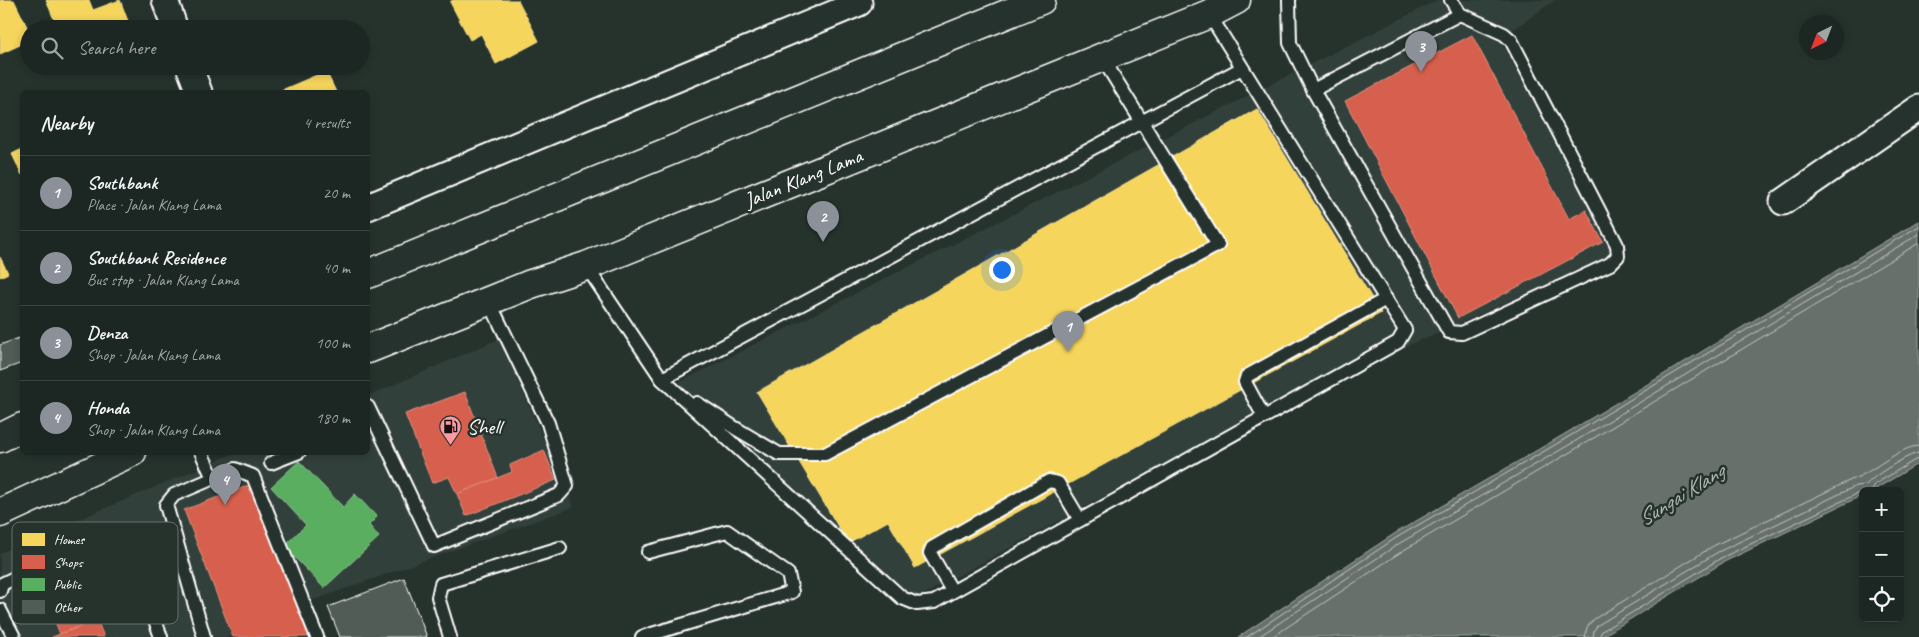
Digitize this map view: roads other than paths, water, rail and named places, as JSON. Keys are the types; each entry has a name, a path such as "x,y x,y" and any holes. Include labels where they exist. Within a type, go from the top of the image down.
{"main road":[{"path":"370,273 1041,0"},
{"name":"Jalan Klang Lama","path":"370,348 531,284 586,266 1101,56 1209,14 1236,0"},
{"path":"0,438 20,428"},
{"path":"0,513 126,455"}],"street":[{"path":"165,0 172,20"},
{"path":"370,206 859,3"},
{"path":"192,75 198,90"},
{"path":"1783,202 1919,108"}],"lane":[{"path":"1288,0 1290,43 1313,90 1449,332 1462,333 1610,264 1618,256 1617,246 1511,40 1504,34 1460,14 1451,0"},
{"path":"586,266 662,379 902,598 917,604 934,602 1398,342 1405,330 1209,14"},
{"path":"1313,90 1460,14"},
{"path":"662,379 735,428 779,454 825,454 1218,245 1101,56"},
{"path":"662,379 1242,68"},
{"path":"1264,417 1245,382 1247,376 1386,299"},
{"path":"370,411 434,546 559,495 567,486 548,423 489,300"},
{"path":"202,455 213,478"},
{"path":"271,463 291,455"},
{"path":"171,522 166,505 174,495 235,469 253,476 317,637"},
{"path":"952,591 930,553 932,548 1049,481 1058,483 1080,520"},
{"path":"642,637 792,592 788,574 727,531 648,552"},
{"path":"178,547 204,637"},
{"path":"450,637 438,597 441,584 560,548"},
{"path":"0,591 2,584 12,579"},
{"path":"0,610 14,637"},
{"path":"156,624 161,637"}],"water":[{"name":"Sungai Klang","path":"1919,221 1919,463 1880,487 1859,487 1859,497 1724,562 1601,637 1238,637 1394,534 1563,435"}],"place":[{"name":"Denza","path":"1421,72"},
{"name":"Southbank Residence","path":"823,242"},
{"name":"Southbank","path":"1068,352"},
{"name":"Shell","path":"451,446"},
{"name":"Honda","path":"225,505"}]}
